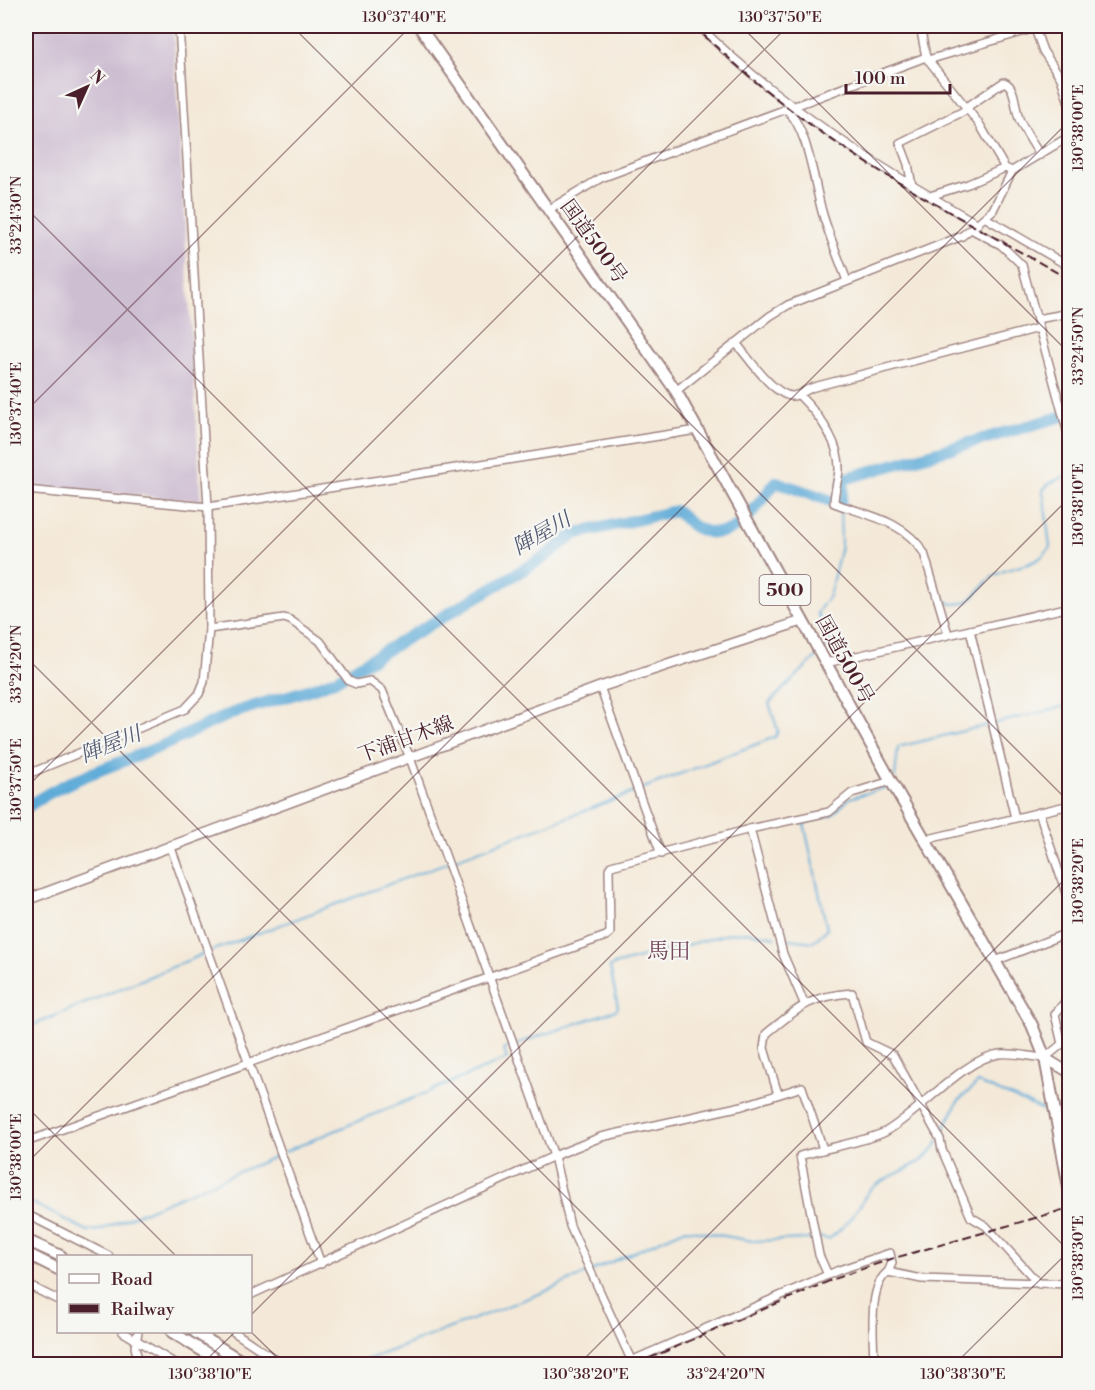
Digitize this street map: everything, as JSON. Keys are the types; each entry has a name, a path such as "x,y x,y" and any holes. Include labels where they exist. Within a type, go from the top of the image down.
{"highway":[{"name":"国道500号","path":"419,26 676,391 924,840 1032,1025 1045,1058 1070,1193"},
{"path":"26,1240 57,1255"},
{"path":"26,1253 57,1268"},
{"path":"174,1333 224,1365"},
{"path":"197,1333 246,1365"}],"main road":[{"name":"下浦甘木線","path":"26,900 600,687 802,621"},
{"path":"1045,1058 1070,1073"}],"street":[{"path":"26,775 185,710 199,694 204,682 209,629 208,507 179,26"},
{"path":"701,28 723,26"},
{"path":"920,26 927,59 968,108 1008,170"},
{"path":"548,210 601,178 788,107 927,59 1037,26 1043,51 1061,78 1070,106"},
{"path":"701,28 788,107 859,154 978,224"},
{"path":"912,186 908,164 900,143 968,108 1004,82 1008,83 1011,88 1019,119 1040,155"},
{"path":"788,107 801,132 824,217 847,280"},
{"path":"930,196 1008,170 1040,155 1070,136"},
{"path":"676,391 788,305 847,280 950,243 986,218 997,204 1008,170"},
{"path":"986,218 1070,267"},
{"path":"971,229 1001,245 1022,265 1070,441"},
{"path":"1037,319 1070,313"},
{"path":"736,343 776,390 791,396 799,395 814,387 1040,327"},
{"path":"799,395 815,412 837,453 839,470 834,503 889,523 917,541 924,553 948,634"},
{"path":"26,490 208,507 697,430"},
{"path":"826,663 1070,607"},
{"path":"209,629 284,618 290,620 320,641 349,681 356,684 370,681 379,686 410,758 554,1156 570,1226 632,1363 828,1275 890,1253 892,1263 888,1272 880,1279 875,1296 874,1365"},
{"path":"970,630 1015,818"},
{"path":"600,687 661,854"},
{"path":"26,1142 606,936 610,933 609,868 750,829 829,812 852,793 891,781"},
{"path":"924,840 1070,805"},
{"path":"1038,812 1070,905"},
{"path":"750,829 783,954 804,1003"},
{"path":"170,845 321,1264"},
{"path":"995,961 1070,932"},
{"path":"778,1094 764,1039 804,1003 828,995 852,993 866,1042 893,1055 940,1139 942,1150 971,1217 986,1226 1039,1284"},
{"path":"828,1275 819,1255 800,1156 884,1133 921,1107 974,1064 989,1056 1005,1053 1045,1058 1066,1043 1055,1014 1070,996"},
{"path":"252,1294 554,1156 601,1137 742,1106 802,1087 823,1149"},
{"path":"26,1214 105,1255"},
{"path":"888,1272 922,1279 1070,1284"},
{"path":"26,1284 57,1300"},
{"path":"235,1333 282,1365"},
{"path":"136,1335 139,1365"},
{"path":"136,1335 176,1365"}],"shaded area":[{"path":"26,26 173,26 201,501 26,485"}],"waterway":[{"name":"陣屋川","path":"26,808 73,781 170,742 225,716 339,678 543,558 575,534 675,511 697,528 710,532 723,532 743,521 776,482 840,504 844,479 1070,414"},
{"path":"941,599 952,604 964,603 992,577 1031,563 1045,554 1050,547 1043,490 1050,483 1070,474"},
{"path":"822,651 831,640 817,613 829,596 841,546 840,507"},
{"path":"641,789 775,737 778,731 769,703 818,655"},
{"path":"895,777 898,747 1070,705"},
{"path":"782,938 813,942 827,929 804,823 832,815 850,798 887,787"},
{"path":"211,951 635,792"},
{"path":"516,1044 616,1010 618,1007 610,967 614,965 731,933 747,932 776,937"},
{"path":"26,1028 206,953"},
{"path":"284,1152 507,1059 504,1050 511,1046"},
{"path":"941,1135 958,1101 978,1083 1051,1113"},
{"path":"1061,1118 1070,1122"},
{"path":"818,1237 829,1239 833,1236 852,1217 871,1189 917,1163 933,1150 939,1140"},
{"path":"26,1200 88,1231 100,1230 279,1155"},
{"path":"356,1364 544,1292 686,1229 752,1241 813,1239"}],"railway":[{"path":"694,26 763,88 838,144 923,197 1070,280"},
{"path":"636,1364 834,1279 891,1259 1070,1208"}],"district":[{"name":"馬田","path":"669,951"}]}
